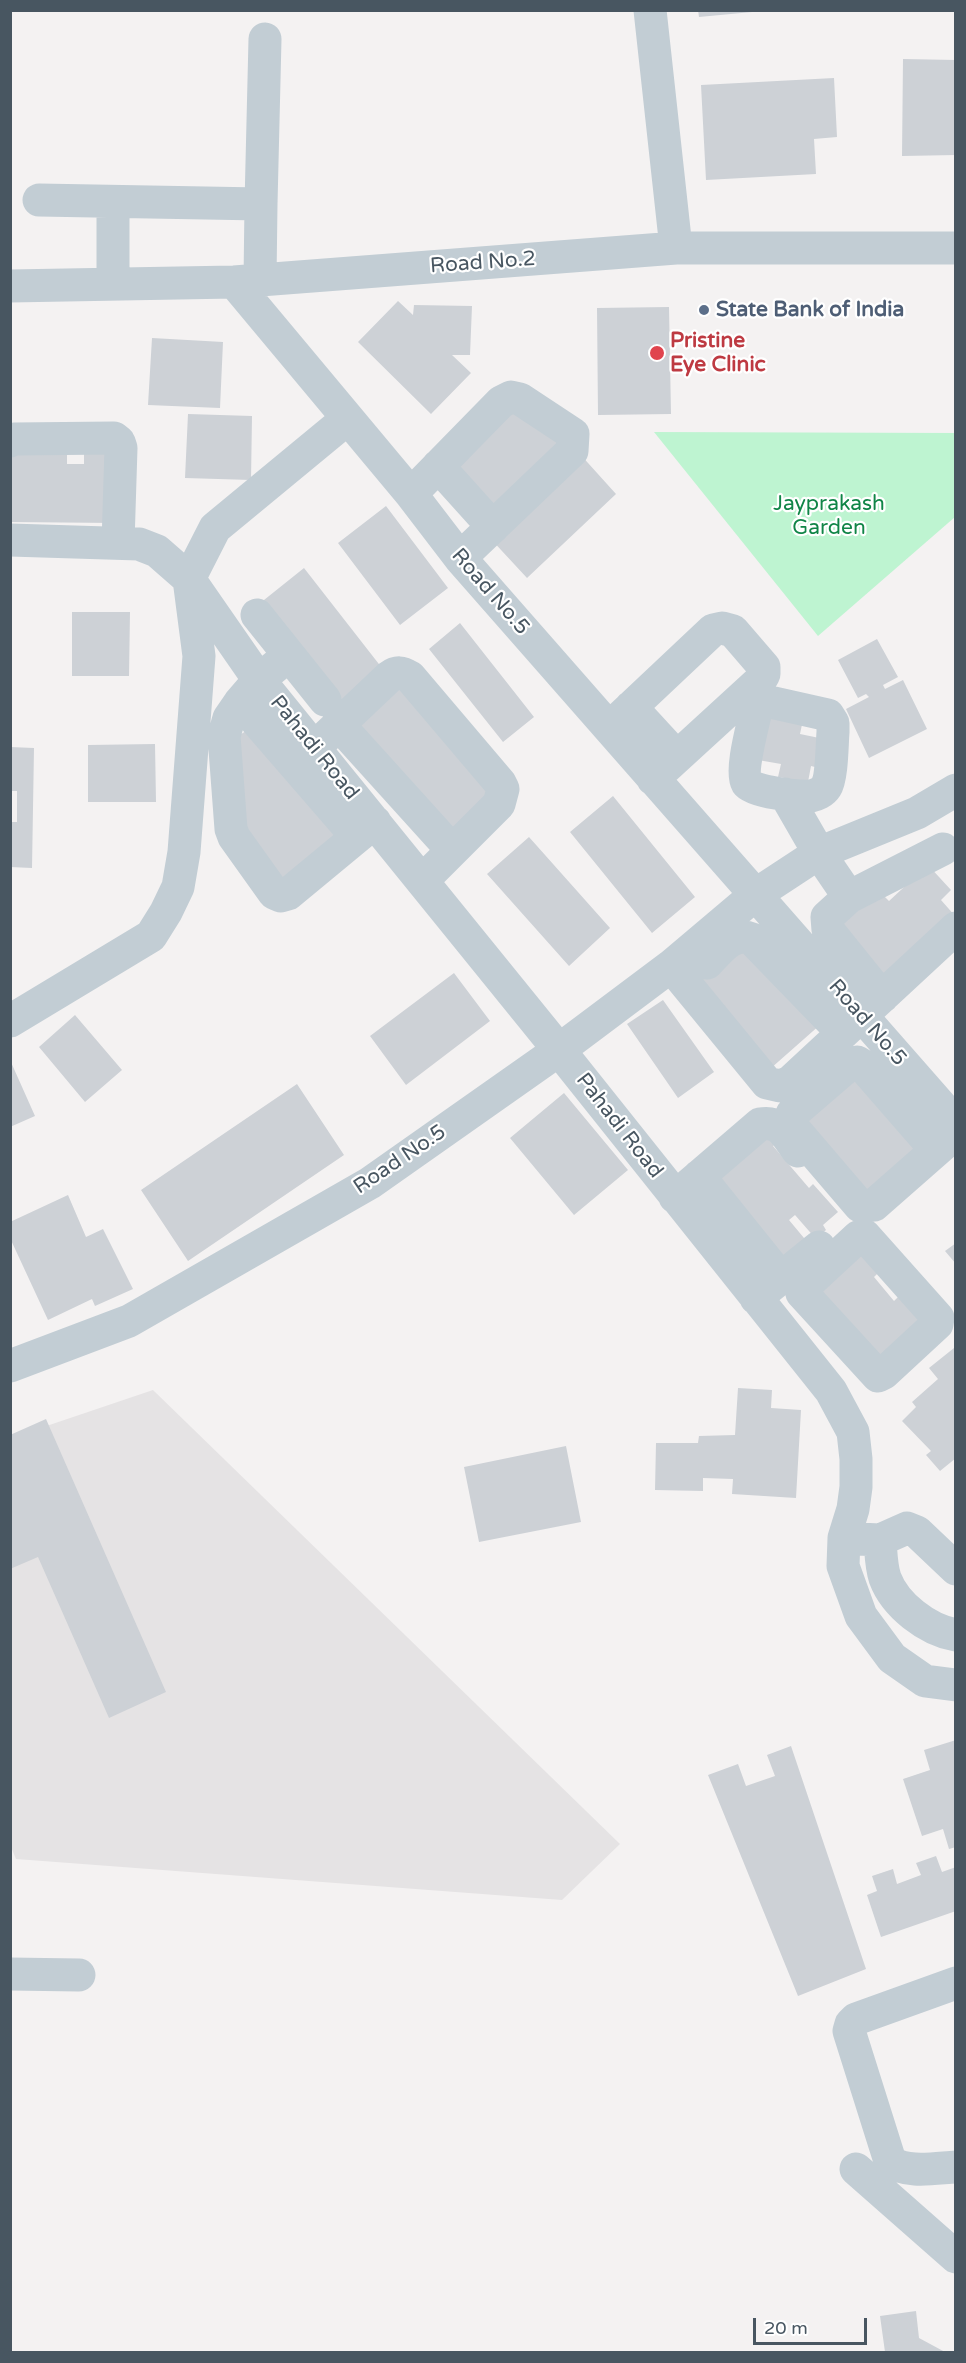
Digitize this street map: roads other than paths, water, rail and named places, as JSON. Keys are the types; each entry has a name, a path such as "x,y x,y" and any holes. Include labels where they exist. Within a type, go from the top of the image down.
{"street":[{"path":"650,10 676,248"},
{"path":"247,281 261,204 265,39"},
{"path":"39,200 261,204"},
{"path":"113,202 113,284"},
{"name":"Road No.2","path":"10,286 247,281 676,248 956,248"},
{"name":"Road No.5","path":"247,281 347,419 411,494 460,558 620,718 653,779 755,895 787,954 862,1016 942,1096"},
{"path":"411,494 501,402 511,397 520,399 573,434 572,451 460,558"},
{"path":"10,1021 151,936 178,887 187,819 199,656 189,579 215,528 347,419"},
{"path":"10,441 14,438 114,438 119,442 121,448 118,535"},
{"path":"438,466 493,527"},
{"name":"Pahadi Road","path":"18,533 118,535 157,551 189,579 250,691 304,749 366,830 422,880 675,1197 768,1288 788,1339 831,1391 853,1432 856,1458 853,1509 844,1538 843,1566 861,1616 892,1658 925,1681 956,1684"},
{"path":"256,615 332,712 452,850"},
{"path":"653,779 760,681 764,674 764,667 733,631 722,628 713,630 620,718 677,757"},
{"path":"289,655 250,691 229,718 224,735 231,829 234,837 274,893 281,896 288,894 366,830"},
{"path":"304,749 332,712 395,673 403,673 410,677 503,789 499,804 422,880"},
{"name":"Road No.5","path":"10,1366 129,1321 370,1183 559,1050 678,974 755,895 819,853 917,813 956,790"},
{"path":"785,794 819,853 849,897"},
{"path":"862,1016 828,930 827,916 849,897 949,858 917,813"},
{"path":"787,954 740,935 678,974 767,1083 780,1086 790,1082 956,928"},
{"path":"857,1062 898,1106 946,1142 874,1205 860,1206 795,1130 791,1122 792,1114 850,1064 857,1062"},
{"path":"898,1106 942,1096"},
{"path":"675,1197 699,1176 760,1124 770,1122 777,1125 839,1201 846,1210 848,1219 846,1225 768,1288 699,1176"},
{"path":"867,1236 937,1315 938,1322 882,1375 876,1374 817,1310 802,1293 804,1287 858,1237 867,1236"},
{"path":"788,1339 817,1310"},
{"path":"831,1391 863,1360"},
{"path":"844,1538 880,1540 907,1528 917,1532 956,1569"},
{"path":"880,1540 884,1576 894,1595 902,1605 931,1625 956,1635"},
{"path":"10,1974 79,1975"},
{"path":"956,1983 856,2019 850,2024 849,2031 890,2161 908,2168 956,2167"},
{"path":"856,2169 956,2257"}],"place":[{"name":"State Bank of India","path":"704,310"},
{"name":"Pristine Eye Clinic","path":"657,353"}],"park label":[{"name":"Jayprakash Garden","path":"829,516"}]}
